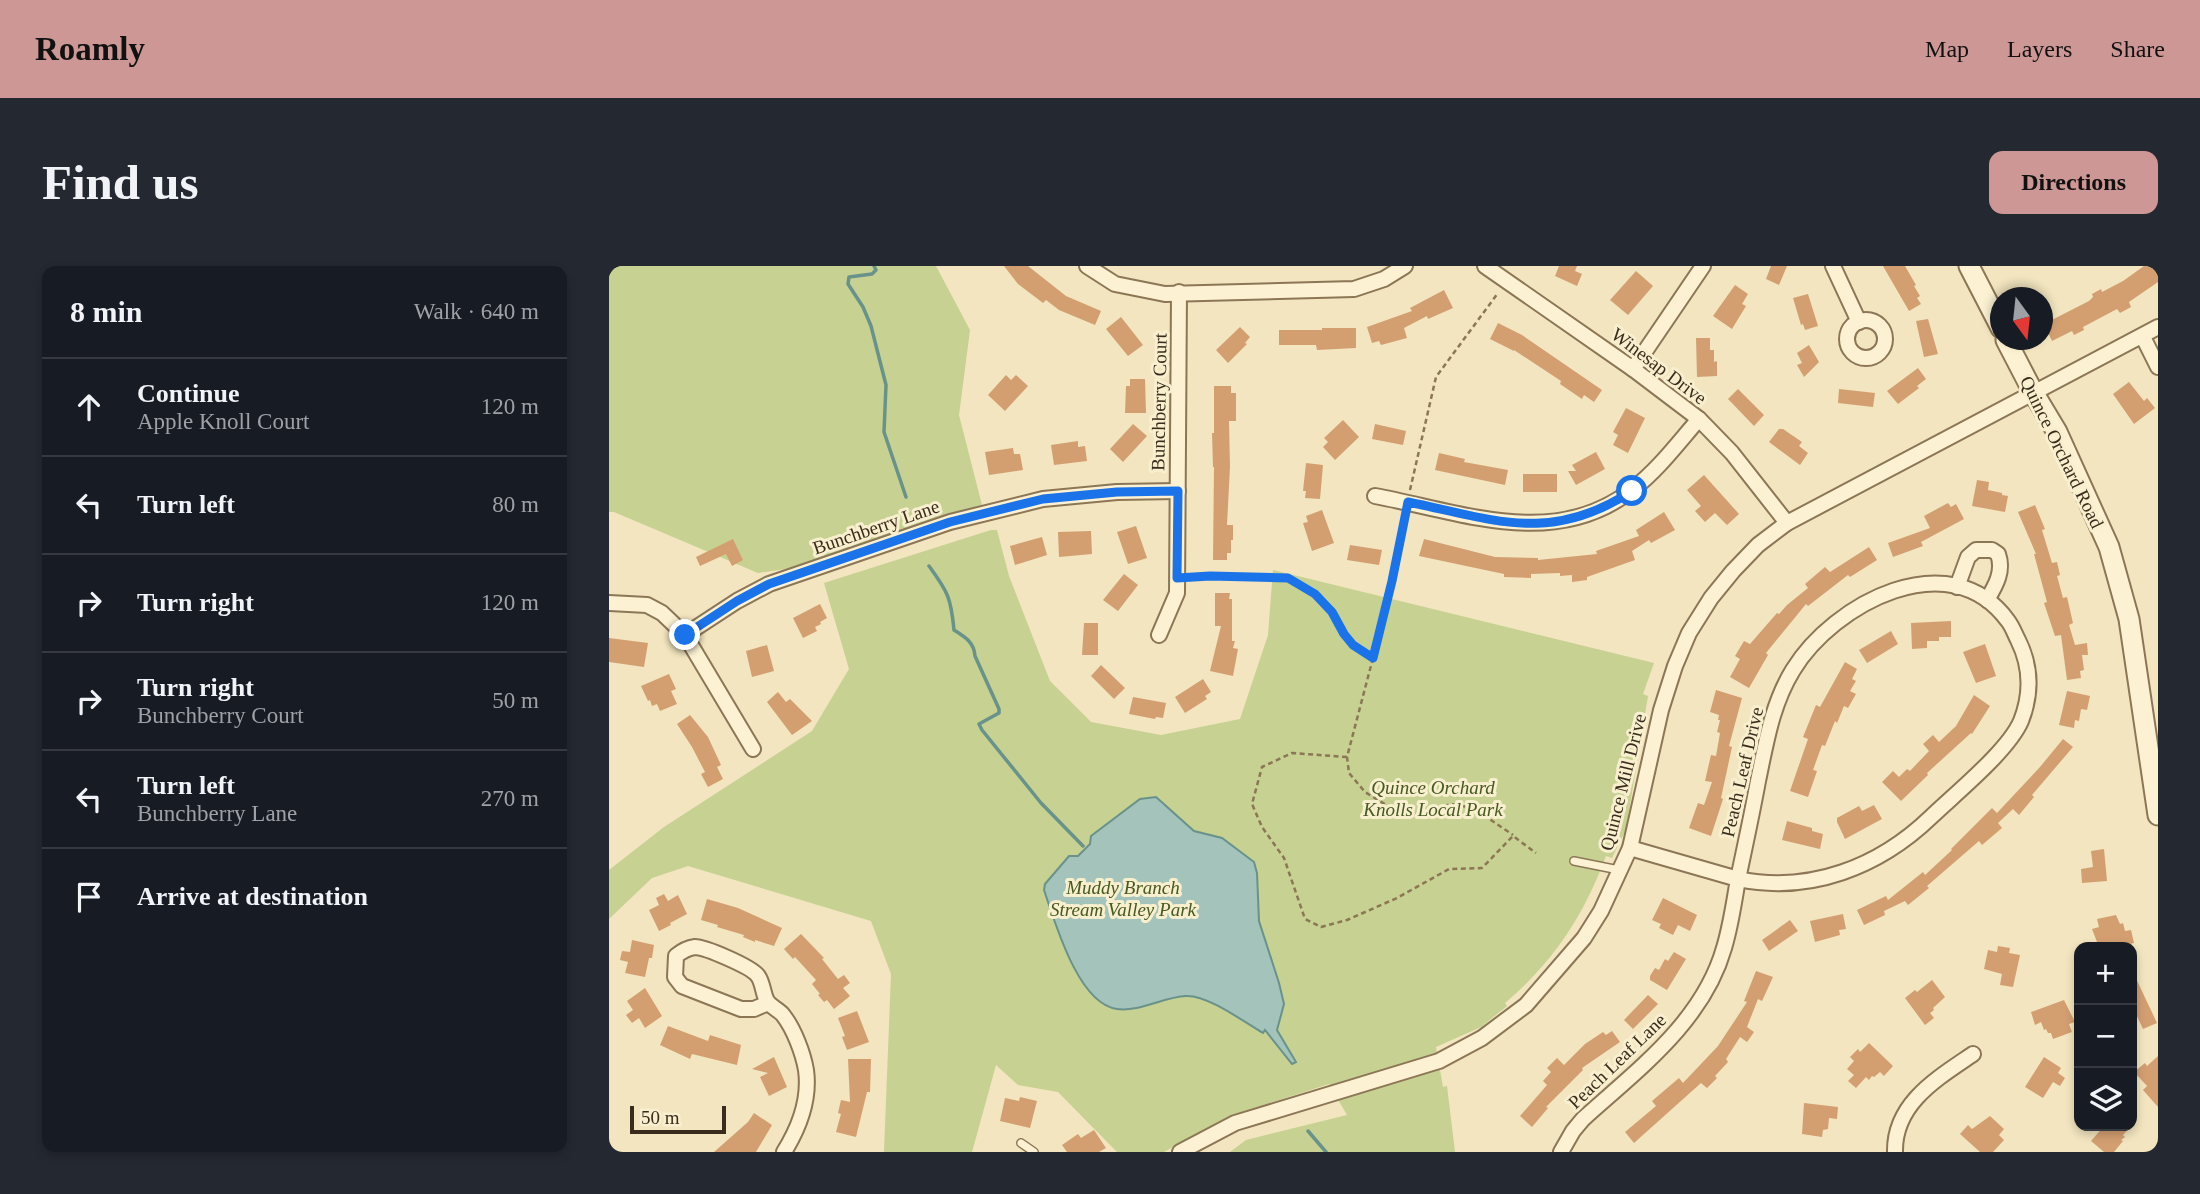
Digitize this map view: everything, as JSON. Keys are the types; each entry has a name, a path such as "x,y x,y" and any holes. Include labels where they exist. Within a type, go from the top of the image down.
{"street":[{"path":"1087,266 1115,284 1165,294 1354,289 1384,279 1405,266"},
{"name":"Winesap Drive","path":"1485,266 1506,275 1699,419 1741,463 1787,523"},
{"path":"1633,369 1703,266"},
{"path":"1833,266 1859,321"},
{"path":"1969,266 1990,308"},
{"name":"Bunchberry Court","path":"1159,635 1177,593 1179,292"},
{"name":"Quince Mill Drive","path":"1180,1152 1235,1122 1439,1061 1482,1038 1526,1005 1584,938 1601,911 1630,848 1661,710 1675,666 1689,633 1733,570 1758,545 1787,523 2158,327"},
{"path":"2143,337 2158,367"},
{"name":"Quince Orchard Road","path":"2011,350 2057,432 2109,547 2129,619 2158,815"},
{"path":"1375,496 1501,522 1550,524 1575,519 1595,512 1632,491 1699,419"},
{"name":"Bunchberry Lane","path":"685,635 769,584 950,522 1043,499 1117,492 1178,491"},
{"path":"1957,587 1968,557 1976,550 1992,550 1999,554 2000,576 1987,600"},
{"name":"Peach Leaf Drive","path":"1630,848 1738,879 1762,884 1800,883 1830,877 1869,862 1921,826 1998,753 2020,723 2030,674 2026,655 2009,621 1987,600 1970,590 1942,583 1903,587 1874,598 1839,620 1818,638 1794,668 1781,691 1769,728 1738,879"},
{"path":"609,603 647,606 663,613 685,635 753,749"},
{"name":"Peach Leaf Lane","path":"1562,1152 1583,1119 1660,1049 1696,1006 1710,983 1724,949 1738,879"},
{"path":"768,1003 754,1009 741,1009 682,986 675,977 676,956 685,949 698,947 743,965 758,975 768,1003 783,1014 796,1039 806,1070 802,1116 795,1136 784,1152"},
{"path":"1895,1152 1900,1122 1912,1101 1931,1082 1973,1054"}],"lane":[{"path":"1574,861 1619,870"},
{"path":"1021,1143 1034,1152"}],"path":[{"path":"1506,275 1500,290 1436,377 1389,594 1347,757 1349,773 1365,792 1401,814 1420,814 1451,804 1473,808 1536,853"},
{"path":"1177,578 1288,578 1315,594 1332,612 1353,645 1373,658"},
{"path":"1347,757 1292,752 1262,767 1252,804 1262,827 1285,858 1305,919 1321,928 1347,920 1384,903 1449,869 1482,868 1513,836"}],"green space":[{"path":"609,266 936,266 970,330 959,415 984,513 832,562 758,573 609,512"},
{"path":"997,530 1009,576 1050,681 1091,722 1161,735 1240,719 1268,635 1273,570 1654,663 1643,694 1648,696 1626,829 1612,858 1606,856 1587,899 1565,937 1538,971 1505,1003 1507,1006 1481,1027 1436,1047 1443,1087 1447,1086 1455,1152 1230,1152 1246,1140 1347,1115 1329,1084 1229,1116 1164,1152 1117,1152 1058,1092 1018,1085 996,1065 972,1152 884,1152 891,974 871,921 688,866 652,878 609,919 609,870 664,827 812,731 849,669 824,583"}],"water":[{"path":"1156,797 1194,831 1222,838 1254,862 1259,921 1284,1004 1277,1030 1296,1062 1292,1064 1265,1030 1263,1033 1205,1000 1177,997 1126,1009 1103,1004 1091,993 1070,960 1044,890 1045,884 1069,856 1078,856 1090,844 1091,836 1140,799"}],"building":[{"path":"1004,266 1028,266 1066,296 1101,311 1095,325 1059,310 1046,300 1043,303 1018,284"},
{"path":"1559,266 1577,266 1575,271 1582,274 1577,286 1555,276"},
{"path":"1771,266 1787,266 1779,285 1766,279"},
{"path":"1883,266 1905,266 1916,285 1914,286 1920,296 1917,298 1921,304 1909,311"},
{"path":"2144,266 2158,266 2158,282 2129,302 2131,307 2120,313 2117,309 2083,327 2084,330 2074,335 2072,331 2053,340 2053,319 2089,301 2093,297 2092,294 2101,289 2102,292"},
{"path":"1636,271 1653,286 1628,315 1610,300"},
{"path":"1735,285 1748,294 1742,304 1746,306 1732,329 1713,316"},
{"path":"1444,290 1453,308 1428,319 1427,316 1404,328 1407,338 1381,345 1379,341 1372,343 1367,327 1412,311 1410,308"},
{"path":"1808,294 1818,326 1805,330 1793,298"},
{"path":"1121,317 1143,345 1128,356 1106,329"},
{"path":"1928,319 1938,354 1924,357 1916,321"},
{"path":"1498,323 1522,335 1602,390 1594,402 1584,395 1582,399 1560,384 1561,381 1514,350 1490,339"},
{"path":"1240,327 1250,337 1245,343 1247,344 1228,363 1216,350"},
{"path":"1356,328 1356,348 1317,350 1316,345 1279,345 1279,330"},
{"path":"1696,338 1710,338 1710,350 1714,350 1714,362 1717,361 1717,376 1697,377"},
{"path":"1809,345 1819,362 1804,377 1797,365 1802,363 1797,353"},
{"path":"1918,368 1926,379 1898,404 1887,391"},
{"path":"1006,375 1011,380 1016,375 1028,386 1005,411 988,395"},
{"path":"1130,379 1145,379 1146,413 1125,413 1126,386 1130,386"},
{"path":"2129,382 2144,401 2147,398 2155,408 2134,424 2113,394"},
{"path":"1214,386 1231,386 1231,393 1236,393 1236,421 1229,421 1227,525 1233,525 1233,540 1227,560 1213,560"},
{"path":"1738,389 1764,415 1754,426 1728,399"},
{"path":"1839,389 1875,393 1873,407 1838,403"},
{"path":"1626,408 1645,418 1628,453 1613,445 1618,435 1613,432"},
{"path":"1343,420 1359,437 1335,460 1323,447 1328,442 1324,438"},
{"path":"1133,424 1147,436 1123,462 1110,449"},
{"path":"1375,424 1406,431 1403,445 1372,439"},
{"path":"1779,429 1802,442 1799,446 1808,453 1800,465 1769,442"},
{"path":"1078,441 1078,447 1085,446 1087,461 1054,465 1051,445"},
{"path":"1013,448 1014,454 1020,454 1023,470 989,475 985,452"},
{"path":"1596,452 1605,469 1576,485 1568,471 1576,471 1572,465"},
{"path":"1439,453 1465,459 1464,462 1508,470 1505,485 1435,470"},
{"path":"1306,463 1323,465 1320,499 1305,498 1306,491 1303,491"},
{"path":"1523,474 1557,474 1557,492 1523,492"},
{"path":"1704,475 1739,514 1727,525 1715,513 1705,522 1695,511 1701,506 1687,490"},
{"path":"1977,480 1989,482 1988,490 2008,496 2005,512 1972,506"},
{"path":"1948,503 1951,507 1956,504 1964,519 1921,542 1923,546 1893,557 1888,543 1930,528 1924,516"},
{"path":"2035,505 2045,529 2042,530 2052,563 2057,562 2060,575 2057,576 2063,598 2067,597 2073,623 2069,625 2075,645 2087,643 2088,655 2082,655 2084,670 2080,671 2081,678 2067,680 2061,635 2055,636 2044,603 2047,602 2036,554 2018,512"},
{"path":"1322,510 1334,543 1312,551 1303,523 1308,522 1306,516"},
{"path":"1664,512 1675,530 1651,543 1649,540 1632,551 1635,560 1587,577 1587,580 1572,582 1572,575 1560,576 1560,573 1531,574 1531,578 1504,577 1504,574 1419,556 1424,539 1495,557 1538,560 1597,554 1596,551 1639,536 1636,530"},
{"path":"1136,526 1147,558 1128,564 1117,532"},
{"path":"1091,531 1092,554 1059,557 1058,532"},
{"path":"1042,537 1047,555 1015,565 1010,546"},
{"path":"733,539 743,560 732,566 726,554 700,566 696,557"},
{"path":"1350,545 1382,550 1379,565 1347,560"},
{"path":"1869,547 1877,560 1850,577 1848,575 1808,606 1806,604 1766,653 1768,655 1749,688 1730,677 1740,659 1735,656 1744,641 1750,644 1777,613 1808,588 1805,584 1825,567 1830,572"},
{"path":"1124,574 1138,585 1118,611 1103,600"},
{"path":"1215,593 1230,593 1229,599 1232,599 1232,641 1235,641 1233,648 1238,649 1233,676 1210,671 1221,626 1215,626"},
{"path":"820,604 827,618 815,627 817,631 803,638 793,618"},
{"path":"1951,621 1951,637 1939,637 1939,641 1927,641 1927,648 1912,649 1911,623"},
{"path":"1084,623 1098,623 1098,655 1082,655"},
{"path":"1891,631 1898,644 1867,663 1859,650"},
{"path":"609,638 648,643 644,667 609,662"},
{"path":"1985,644 1996,676 1976,683 1963,652"},
{"path":"767,645 774,671 752,677 746,651"},
{"path":"1845,662 1857,669 1852,679 1856,681 1850,691 1856,694 1848,708 1844,706 1825,746 1822,745 1813,770 1817,771 1808,797 1790,791 1808,739 1803,737 1816,705 1820,707"},
{"path":"1101,665 1125,688 1114,699 1091,676"},
{"path":"669,674 676,689 671,691 677,704 660,711 657,704 652,706 650,700 648,701 641,686"},
{"path":"1203,679 1211,692 1205,696 1207,699 1185,713 1175,697"},
{"path":"1716,690 1742,698 1729,746 1732,747 1721,798 1723,799 1711,836 1689,828 1698,803 1704,805 1712,782 1705,781 1711,755 1716,756 1720,733 1717,732 1719,715 1710,712"},
{"path":"2067,691 2090,696 2087,710 2081,709 2079,721 2075,720 2074,728 2059,725"},
{"path":"778,692 786,702 790,699 812,721 792,735 767,702"},
{"path":"1974,695 1990,706 1972,734 1927,773 1901,801 1882,782 1893,771 1899,777 1907,769 1910,771 1929,751 1923,744 1933,735 1939,742 1956,726"},
{"path":"1133,697 1166,703 1163,718 1129,714"},
{"path":"690,715 708,737 721,765 717,767 723,779 708,787 701,774 705,772 677,724"},
{"path":"2063,739 2073,747 2032,795 2034,797 2019,815 2013,809 1998,823 2002,828 1982,845 1979,841 1908,905 1905,901 1864,925 1857,910 1886,896 1888,900 1923,872 1925,875 1992,808 1997,813"},
{"path":"1874,805 1882,819 1845,839 1837,818 1859,806 1862,811"},
{"path":"1787,821 1823,834 1820,849 1782,840"},
{"path":"2104,849 2107,881 2082,883 2081,869 2093,867 2091,851"},
{"path":"664,894 668,901 678,895 687,914 659,931 649,910 659,905 656,898"},
{"path":"1663,898 1697,915 1690,931 1678,925 1673,935 1659,928 1661,924 1652,920"},
{"path":"707,899 738,908 782,928 774,946 755,942 743,937 744,935 701,920"},
{"path":"1843,914 1846,929 1839,930 1840,935 1815,942 1810,921"},
{"path":"2116,915 2120,924 2123,923 2125,931 2131,930 2134,942 2097,942 2092,929 2099,927 2097,919"},
{"path":"1790,920 1798,931 1769,951 1762,940"},
{"path":"801,934 824,958 822,959 838,979 844,975 850,983 843,988 850,996 834,1009 827,1000 824,1002 818,995 820,994 812,984 816,980 784,949"},
{"path":"632,940 654,945 645,977 625,973 628,962 620,960 622,951 630,952"},
{"path":"1998,946 2010,948 2009,953 2020,955 2013,987 2000,985 2002,974 1984,969 1988,950 1997,952"},
{"path":"1674,952 1686,959 1667,990 1650,980 1650,976 1655,968 1659,970 1665,959 1668,961"},
{"path":"1756,971 1773,977 1762,1001 1758,999 1747,1027 1754,1032 1747,1042 1740,1037 1726,1059 1728,1062 1707,1088 1701,1083 1634,1143 1625,1132 1656,1106 1652,1101 1679,1078 1683,1083 1718,1046 1747,1002 1744,1001"},
{"path":"1932,980 1945,997 1933,1008 1930,1013 1934,1018 1925,1025 1905,998"},
{"path":"2137,981 2157,1023 2143,1029 2137,1016"},
{"path":"645,988 662,1016 645,1028 639,1018 632,1023 626,1015 633,1010 627,1001"},
{"path":"1648,995 1658,1004 1633,1029 1624,1020"},
{"path":"2064,1000 2074,1020 2069,1024 2072,1032 2053,1039 2051,1033 2044,1030 2041,1022 2035,1025 2031,1012"},
{"path":"857,1011 869,1042 847,1050 838,1018"},
{"path":"668,1026 708,1041 710,1035 741,1045 737,1065 692,1054 690,1059 660,1045"},
{"path":"1612,1031 1620,1042 1582,1068 1546,1107 1548,1108 1532,1127 1520,1116 1547,1085 1543,1081 1551,1072 1547,1068 1557,1058 1564,1065 1585,1044 1603,1032 1606,1035"},
{"path":"1869,1043 1893,1066 1884,1076 1880,1072 1869,1080 1866,1077 1856,1088 1848,1081 1854,1075 1847,1069 1854,1061 1850,1057"},
{"path":"2158,1056 2158,1107 2143,1090 2147,1086 2137,1075 2137,1070 2145,1063 2147,1066"},
{"path":"774,1057 787,1087 769,1096 760,1077 768,1073 752,1069"},
{"path":"2044,1057 2061,1068 2058,1073 2065,1078 2060,1086 2053,1082 2043,1098 2025,1087"},
{"path":"848,1059 871,1059 870,1092 867,1092 856,1137 836,1132 841,1114 838,1113 841,1100 850,1102"},
{"path":"1020,1097 1037,1101 1030,1128 1000,1121 1005,1098 1019,1101"},
{"path":"1804,1103 1838,1107 1837,1119 1829,1118 1828,1129 1823,1130 1822,1137 1802,1134"},
{"path":"754,1113 772,1125 756,1152 714,1152 748,1122"},
{"path":"1990,1116 2004,1129 1999,1135 2004,1140 1993,1152 1980,1152 1960,1134 1968,1125 1972,1129"},
{"path":"1094,1130 1106,1148 1099,1152 1067,1152 1062,1145 1078,1134 1081,1138"},
{"path":"2100,1131 2127,1131 2114,1152 2104,1152 2091,1141"}],"waterway":[{"path":"874,266 876,270 872,274 849,277 848,284 863,307 871,326 886,385 884,432 906,497"},
{"path":"929,566 947,596 954,630 971,643 999,709 999,713 979,724 982,730 1041,803 1083,846"},
{"path":"1308,1131 1326,1152"}],"route":[{"path":"685,635 769,584 950,522 1043,499 1117,492 1178,491 1177,578 1288,578 1315,594 1332,612 1353,645 1373,658 1384,620 1408,502 1501,522 1550,524 1595,512 1632,491"}],"park label":[{"name":"Quince Orchard Knolls Local Park","path":"1433,798"},
{"name":"Muddy Branch Stream Valley Park","path":"1123,898"}]}
